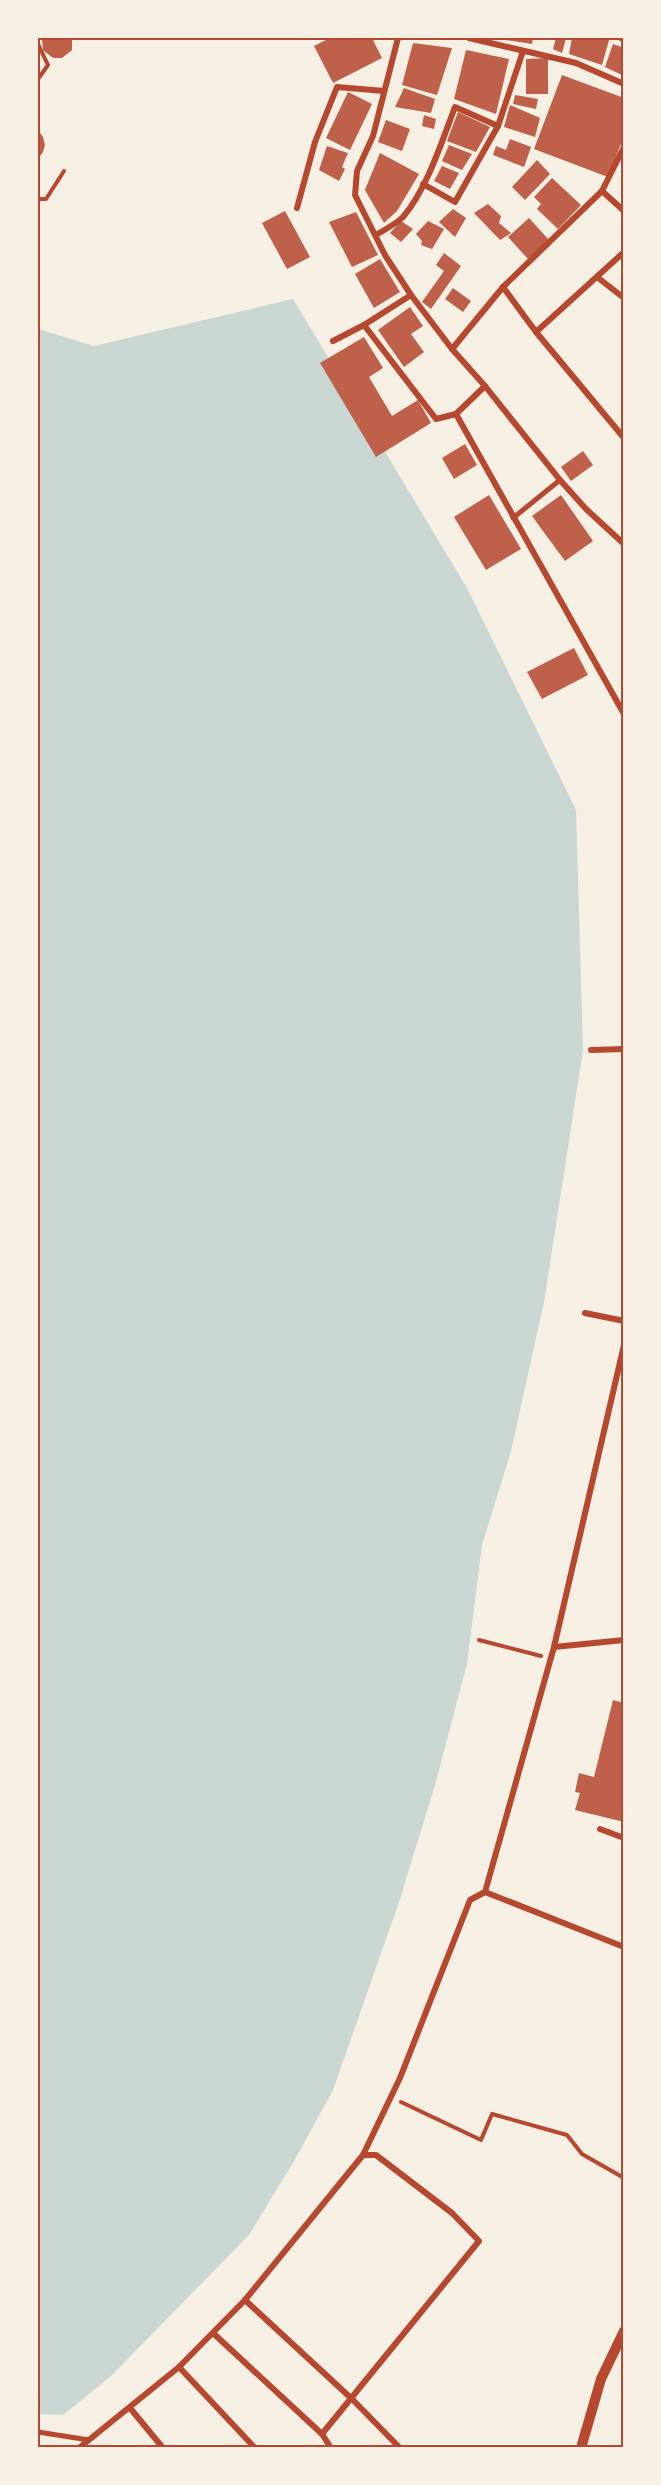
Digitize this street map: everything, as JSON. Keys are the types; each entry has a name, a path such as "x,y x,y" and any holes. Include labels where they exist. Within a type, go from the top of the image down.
{"street":[{"path":"398,38 373,136 357,171 355,195 385,255 452,349 485,386 560,480 586,509 624,544"},
{"path":"469,38 576,63 624,84"},
{"path":"423,183 455,202 498,126 523,51"},
{"path":"297,208 315,142 337,87 384,91"},
{"path":"376,235 402,217 430,173 455,106 498,126"},
{"path":"452,349 503,287 602,191 624,147"},
{"path":"602,191 624,211"},
{"path":"536,332 624,252"},
{"path":"597,277 624,298"},
{"path":"503,287 536,332 624,438"},
{"path":"333,340 363,325 411,294"},
{"path":"363,325 436,419 456,414 485,386"},
{"path":"456,414 624,714"},
{"path":"513,519 560,480"},
{"path":"591,1050 624,1049"},
{"path":"585,1313 624,1321"},
{"path":"79,2448 179,2367 245,2300 363,2155 391,2097 470,1900 485,1892 554,1647 624,1345"},
{"path":"554,1647 624,1640"},
{"path":"600,1829 624,1838"},
{"path":"485,1892 624,1947"},
{"path":"322,2434 480,2241 452,2213 376,2155 363,2155"},
{"path":"245,2300 352,2399 400,2448"},
{"path":"581,2448 601,2379 624,2331"},
{"path":"213,2333 322,2434 331,2448"},
{"path":"179,2367 255,2448"},
{"path":"130,2408 163,2448"},
{"path":"38,2432 89,2440"}],"path":[{"path":"38,44 48,65 38,80"},
{"path":"38,199 46,199 64,171"},
{"path":"480,1640 550,1658"},
{"path":"391,2097 481,2140 492,2114 567,2135 582,2154 624,2178"}],"shaded area":[{"path":"293,299 467,588 576,810 583,1050 544,1302 511,1451 482,1545 467,1664 435,1785 399,1902 333,2090 294,2161 249,2235 110,2377 63,2415 38,2414 38,329 94,346"}],"building":[{"path":"42,38 72,38 72,50 62,58 53,58 43,50"},
{"path":"330,38 372,38 382,58 333,83 314,46"},
{"path":"499,38 533,38 532,44"},
{"path":"556,38 566,38 562,53 553,49"},
{"path":"572,38 609,40 602,65 569,54"},
{"path":"413,43 452,48 437,95 402,85"},
{"path":"613,44 624,48 624,76 605,67"},
{"path":"466,50 509,59 496,114 454,99"},
{"path":"548,58 548,94 526,94 526,59"},
{"path":"562,75 624,98 624,136 608,177 534,149"},
{"path":"404,88 435,99 431,113 395,107"},
{"path":"348,92 372,104 350,150 326,138"},
{"path":"515,95 538,99 536,109 513,104"},
{"path":"510,105 540,118 535,137 504,127"},
{"path":"458,112 490,127 476,152 447,141"},
{"path":"424,115 436,119 434,129 422,126"},
{"path":"386,120 410,129 402,151 378,142"},
{"path":"38,130 45,145 38,159"},
{"path":"510,139 531,147 524,167 493,155 496,146 506,150"},
{"path":"449,145 472,154 462,170 442,161"},
{"path":"327,146 348,153 342,167 345,169 339,181 319,170"},
{"path":"380,153 419,174 397,211 384,223 365,190"},
{"path":"537,160 550,174 525,200 512,187"},
{"path":"442,166 459,173 450,189 434,181"},
{"path":"552,178 581,205 558,229 537,209 541,204 534,197"},
{"path":"488,204 501,216 499,223 511,233 500,240 474,213"},
{"path":"453,209 466,218 455,237 439,222"},
{"path":"285,211 310,257 287,269 262,223"},
{"path":"356,212 378,255 352,267 329,222"},
{"path":"529,218 549,240 528,259 508,237"},
{"path":"401,221 413,229 401,242 390,233"},
{"path":"428,221 444,229 432,249 421,245 422,241 416,234"},
{"path":"444,253 461,266 431,309 422,302 444,271 436,265"},
{"path":"380,259 400,292 374,308 355,274"},
{"path":"453,288 471,301 463,312 445,299"},
{"path":"410,307 423,326 411,334 424,352 404,367 378,330"},
{"path":"364,337 383,368 369,377 392,416 418,400 431,423 376,457 320,363"},
{"path":"465,444 477,465 454,479 442,458"},
{"path":"583,451 593,465 571,481 561,467"},
{"path":"489,495 521,549 486,570 454,517"},
{"path":"561,495 593,541 565,561 532,516"},
{"path":"574,648 588,675 542,699 527,672"},
{"path":"613,1700 624,1703 624,1822 575,1810 580,1793 575,1792 579,1773 594,1777"}]}
